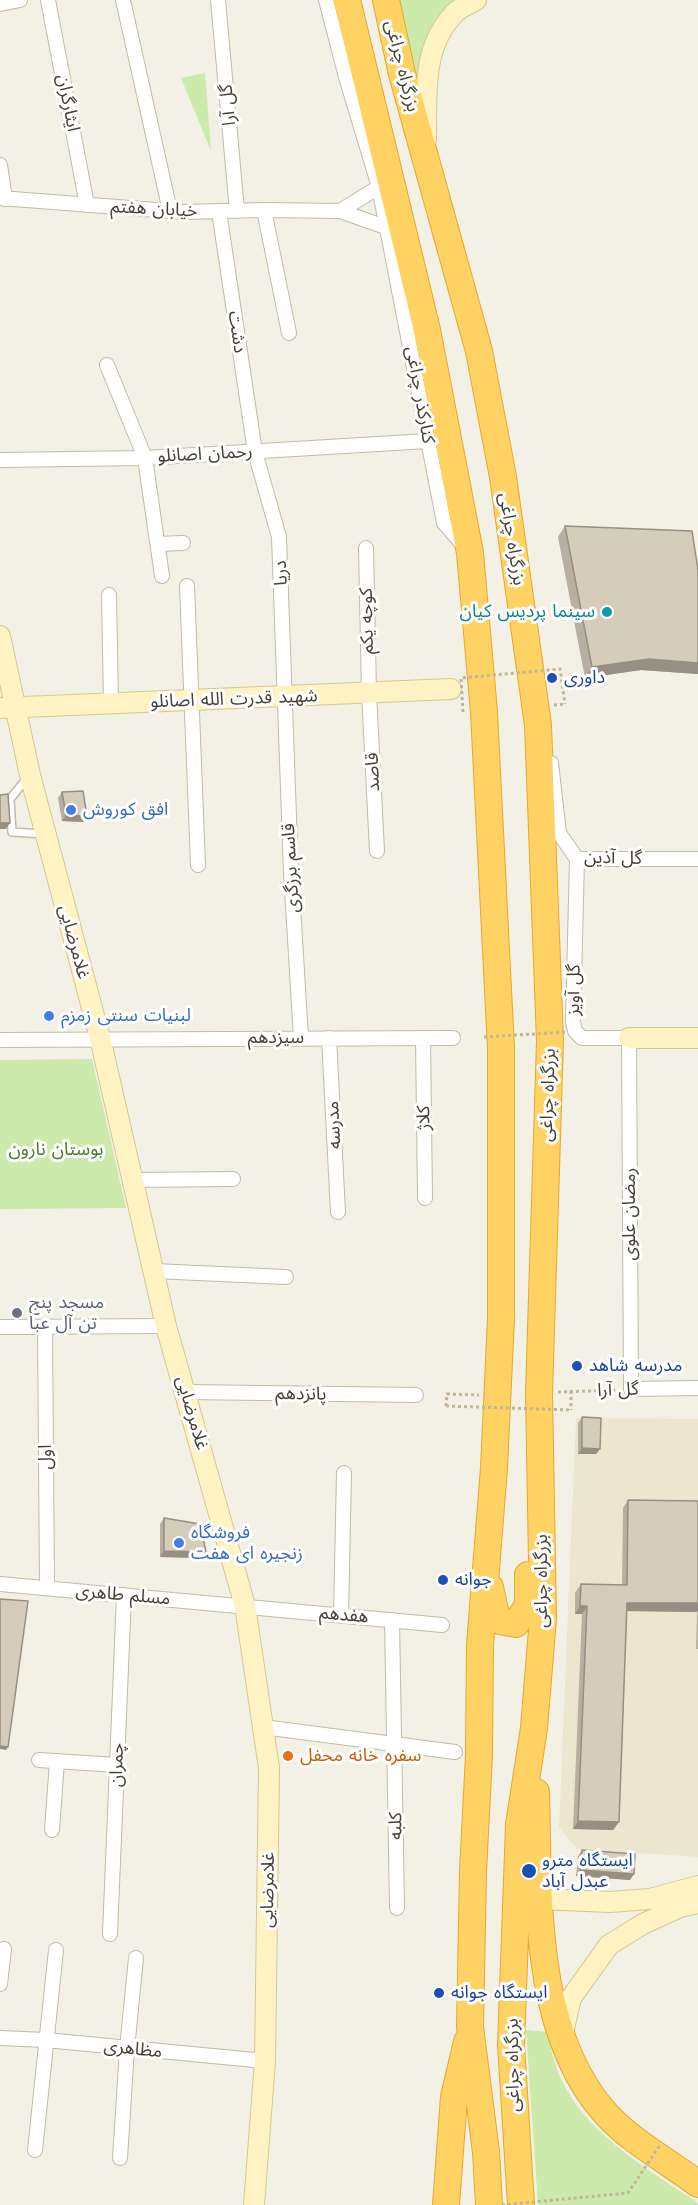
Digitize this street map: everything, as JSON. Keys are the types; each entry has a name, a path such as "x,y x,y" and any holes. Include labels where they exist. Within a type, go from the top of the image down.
{"highway":[{"name":"بزرگراه چراغی","path":"347,0 426,330 470,553 484,712 501,1049 501,1318 495,1468 480,1645 479,1755 472,1871 470,2027 486,2152 489,2205"},
{"name":"بزرگراه چراغی","path":"386,0 402,74 479,351 503,477 544,734 550,1041 538,1392 543,1529 543,1618 534,1728 519,1825 511,2045 521,2205"},
{"path":"486,1563 495,1611 500,1621 516,1624 528,1605 532,1513 540,1478"},
{"path":"534,1728 539,1899 544,1954 562,2037 572,2065 588,2092 608,2116 626,2132 691,2177"},
{"path":"446,2205 454,2097 470,2027"}],"main road":[{"path":"425,154 426,91 430,56 437,37 454,13 476,0"},
{"name":"غلامرضایی","path":"0,636 8,707 30,775 100,1038 166,1326 246,1606 269,1768 265,2061 254,2205"},
{"name":"شهید قدرت الله اصانلو","path":"8,707 451,689"},
{"name":"گل آویز","path":"628,1038 698,1038"},
{"path":"539,1899 610,1902 650,1899 698,1886"},
{"path":"562,2037 571,1998 609,1945 643,1924 680,1907 698,1903"}],"street":[{"path":"0,4 20,0"},
{"name":"ایثارگران","path":"48,0 87,206"},
{"path":"123,0 170,211"},
{"name":"گل آرا","path":"218,0 237,211"},
{"name":"کنارکذر چراغی","path":"326,0 345,77 379,187 444,523 470,553"},
{"path":"0,165 3,199"},
{"path":"340,211 379,187"},
{"name":"خیابان هفتم","path":"3,199 170,211 340,211"},
{"path":"264,210 289,333"},
{"name":"دشت","path":"219,211 255,452"},
{"path":"340,211 388,228"},
{"path":"107,365 145,458 162,576"},
{"name":"رحمان اصانلو","path":"0,460 145,458 428,441"},
{"name":"دریا","path":"255,452 279,537 285,697"},
{"path":"158,544 183,543"},
{"name":"کوچه یکم","path":"366,548 369,693"},
{"path":"187,586 198,865"},
{"path":"109,595 111,704"},
{"name":"قاصد","path":"369,693 377,851"},
{"name":"قاسم برزگری","path":"285,697 291,873 301,1038"},
{"name":"گل آذین","path":"544,734 559,833 577,859 698,859"},
{"name":"گل آویز","path":"577,859 573,1022 575,1031 582,1038 628,1038"},
{"name":"مدرسه","path":"329,1038 338,1212"},
{"name":"کلاژ","path":"423,1038 425,1198"},
{"name":"سیزدهم","path":"0,1040 453,1038"},
{"name":"رمضان علوی","path":"628,1038 631,1389"},
{"path":"133,1180 233,1179"},
{"path":"154,1271 286,1276"},
{"path":"0,1327 166,1326"},
{"name":"اول","path":"45,1327 47,1588"},
{"name":"گل آرا","path":"631,1389 698,1388"},
{"name":"پانزدهم","path":"186,1392 416,1395"},
{"path":"341,1615 344,1473"},
{"name":"مسلم طاهری","path":"0,1584 246,1606"},
{"name":"چمران","path":"110,1934 124,1595"},
{"name":"هفدهم","path":"246,1606 442,1625"},
{"name":"کلبه","path":"392,1620 397,1908"},
{"path":"263,1727 455,1752"},
{"path":"39,1760 117,1765"},
{"path":"52,1830 57,1761"},
{"path":"0,1984 4,1948"},
{"path":"35,2150 56,1950"},
{"path":"120,2158 136,1958"},
{"name":"مظاهری","path":"0,2038 46,2040 265,2061"}],"lane":[{"path":"30,775 10,799 12,832 45,834"}],"path":[{"path":"463,712 461,678 560,669 565,704"},
{"path":"484,1037 568,1032"},
{"name":"گل آرا","path":"538,1392 631,1389"},
{"path":"497,1396 447,1394 446,1406 571,1410 571,1391"},
{"path":"502,2205 628,2193 660,2145"}],"shaded area":[{"path":"576,1418 698,1419 698,1857 577,1849 559,1828"}],"green space":[{"path":"399,0 484,0 451,13 423,111"},
{"path":"205,73 211,151 181,78"},
{"name":"بوستان نارون","path":"92,1059 126,1208 0,1209 0,1060"},
{"path":"526,2030 548,2032 555,2062 566,2089 582,2112 602,2133 648,2170 698,2205 538,2205"}],"building":[{"path":"565,526 692,531 698,570 698,663 649,659 592,667"},
{"path":"83,791 87,816 66,815 62,792"},
{"path":"8,794 10,823 0,823 0,795"},
{"path":"582,1417 601,1418 600,1449 582,1448"},
{"path":"628,1500 698,1501 698,1603 627,1603 619,1822 578,1821 587,1606 580,1606 581,1584 627,1585"},
{"name":"فروشگاه زنجیره ای هفت","path":"164,1518 200,1524 206,1552 164,1551"},
{"path":"0,1599 28,1601 8,1747 0,1746"},
{"path":"582,1850 635,1854 634,1874 580,1870"}],"place":[{"name":"سینما پردیس کیان","path":"607,612"},
{"name":"داوری","path":"552,678"},
{"name":"افق کوروش","path":"71,810"},
{"name":"لبنیات سنتی زمزم","path":"49,1016"},
{"name":"مسجد پنج تن آل عبا","path":"17,1313"},
{"name":"مدرسه شاهد","path":"577,1366"},
{"name":"فروشگاه زنجیره ای هفت","path":"179,1543"},
{"name":"جوانه","path":"443,1580"},
{"name":"سفره خانه محفل","path":"288,1756"},
{"name":"ایستگاه مترو عبدل آباد","path":"529,1871"},
{"name":"ایستگاه جوانه","path":"439,1993"}]}
